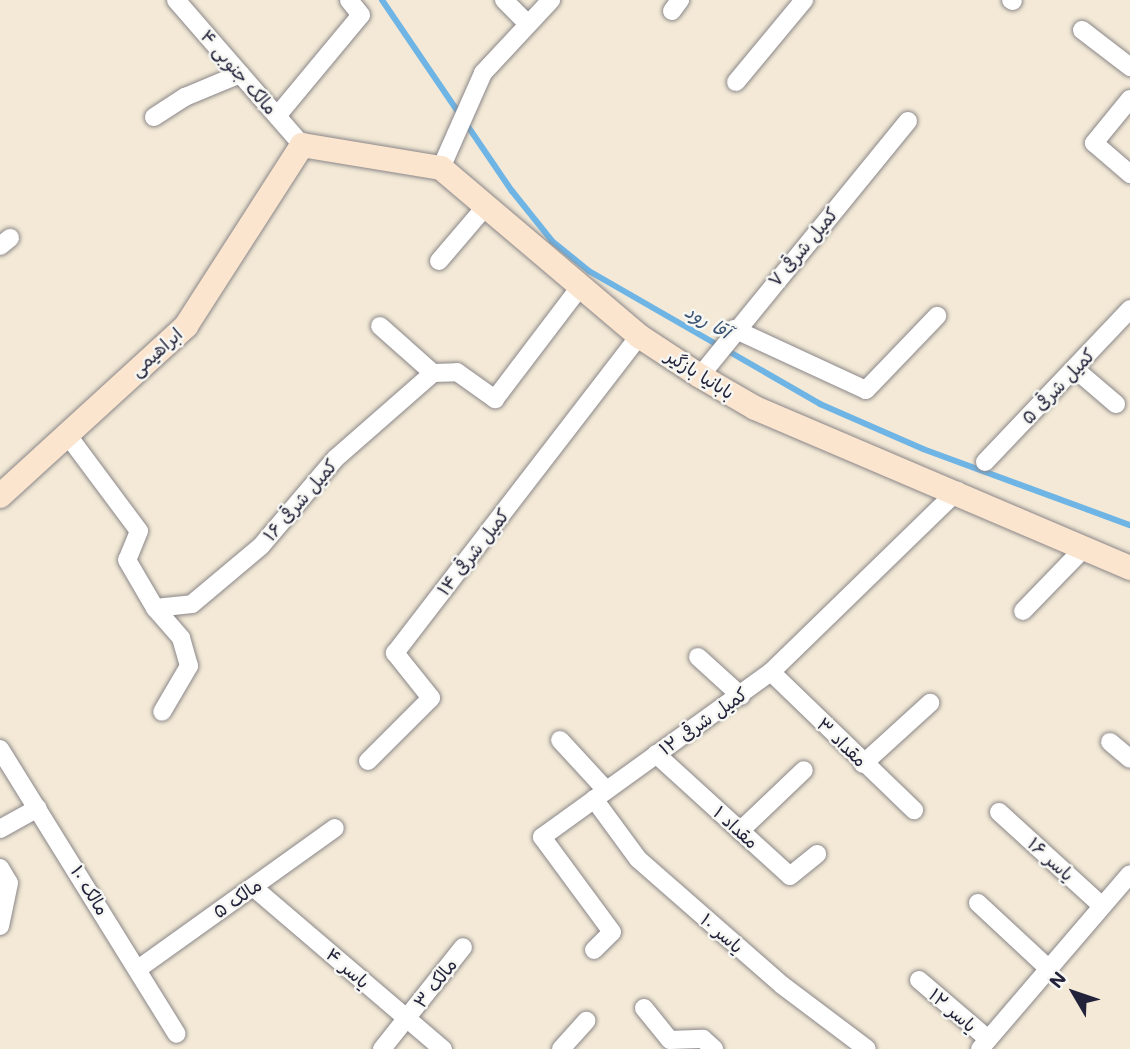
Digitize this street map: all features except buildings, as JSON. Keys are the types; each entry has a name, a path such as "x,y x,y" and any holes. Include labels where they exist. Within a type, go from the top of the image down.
{"street":[{"name":"مالک جنوبی ۴","path":"176,0 302,145"},
{"path":"277,116 361,15 349,0"},
{"path":"504,0 528,24"},
{"path":"302,145 441,168 483,74 551,0"},
{"path":"736,82 795,3"},
{"path":"1082,30 1128,59"},
{"path":"154,117 185,97 240,74"},
{"path":"1130,99 1094,143 1130,174"},
{"name":"کمیل شرقی ۷","path":"707,366 729,335 908,121"},
{"name":"ابراهیمی","path":"2,488 186,326 302,145"},
{"name":"بابانیا بازگیر","path":"441,168 639,336 707,366 755,408 957,491 1130,568"},
{"path":"439,261 485,206"},
{"path":"380,326 433,373 457,372 495,400 580,287"},
{"name":"کمیل شرقی ۵","path":"985,462 1130,309"},
{"path":"729,335 866,390 937,316"},
{"name":"کمیل شرقی ۱۴","path":"368,761 431,698 396,653 639,336"},
{"path":"1075,369 1116,404"},
{"name":"کمیل شرقی ۱۶","path":"155,608 192,604 261,545 336,458 433,373"},
{"path":"66,433 139,531 127,560 155,608 181,638 189,666 162,712"},
{"name":"کمیل شرقی ۱۲","path":"594,950 612,932 542,837 771,672 957,491"},
{"path":"1023,611 1086,547"},
{"path":"698,657 741,696"},
{"name":"مقداد ۳","path":"771,672 863,764 914,810"},
{"path":"863,764 930,703"},
{"name":"یاسر ۱۰","path":"560,740 600,795 638,859 782,985 867,1049"},
{"path":"1110,742 1130,759"},
{"name":"مالک ۱۰","path":"0,749 177,1034"},
{"name":"مقداد ۱","path":"656,754 790,876 817,854"},
{"path":"740,831 804,770"},
{"path":"0,829 38,808"},
{"name":"یاسر ۱۶","path":"999,812 1102,906"},
{"name":"مالک ۵","path":"138,968 335,828"},
{"path":"0,867 9,883 0,926"},
{"path":"984,1044 1130,874"},
{"name":"یاسر ۴","path":"253,887 443,1049"},
{"path":"978,903 1048,968"},
{"name":"مالک ۳","path":"382,1049 463,947"},
{"name":"یاسر ۱۲","path":"919,980 984,1044"},
{"path":"644,1008 670,1040 703,1039 714,1049"},
{"path":"561,1049 586,1021"}],"waterway":[{"name":"آقا رود","path":"382,0 512,191 552,241 589,271 820,404 923,449 1130,525"}]}
